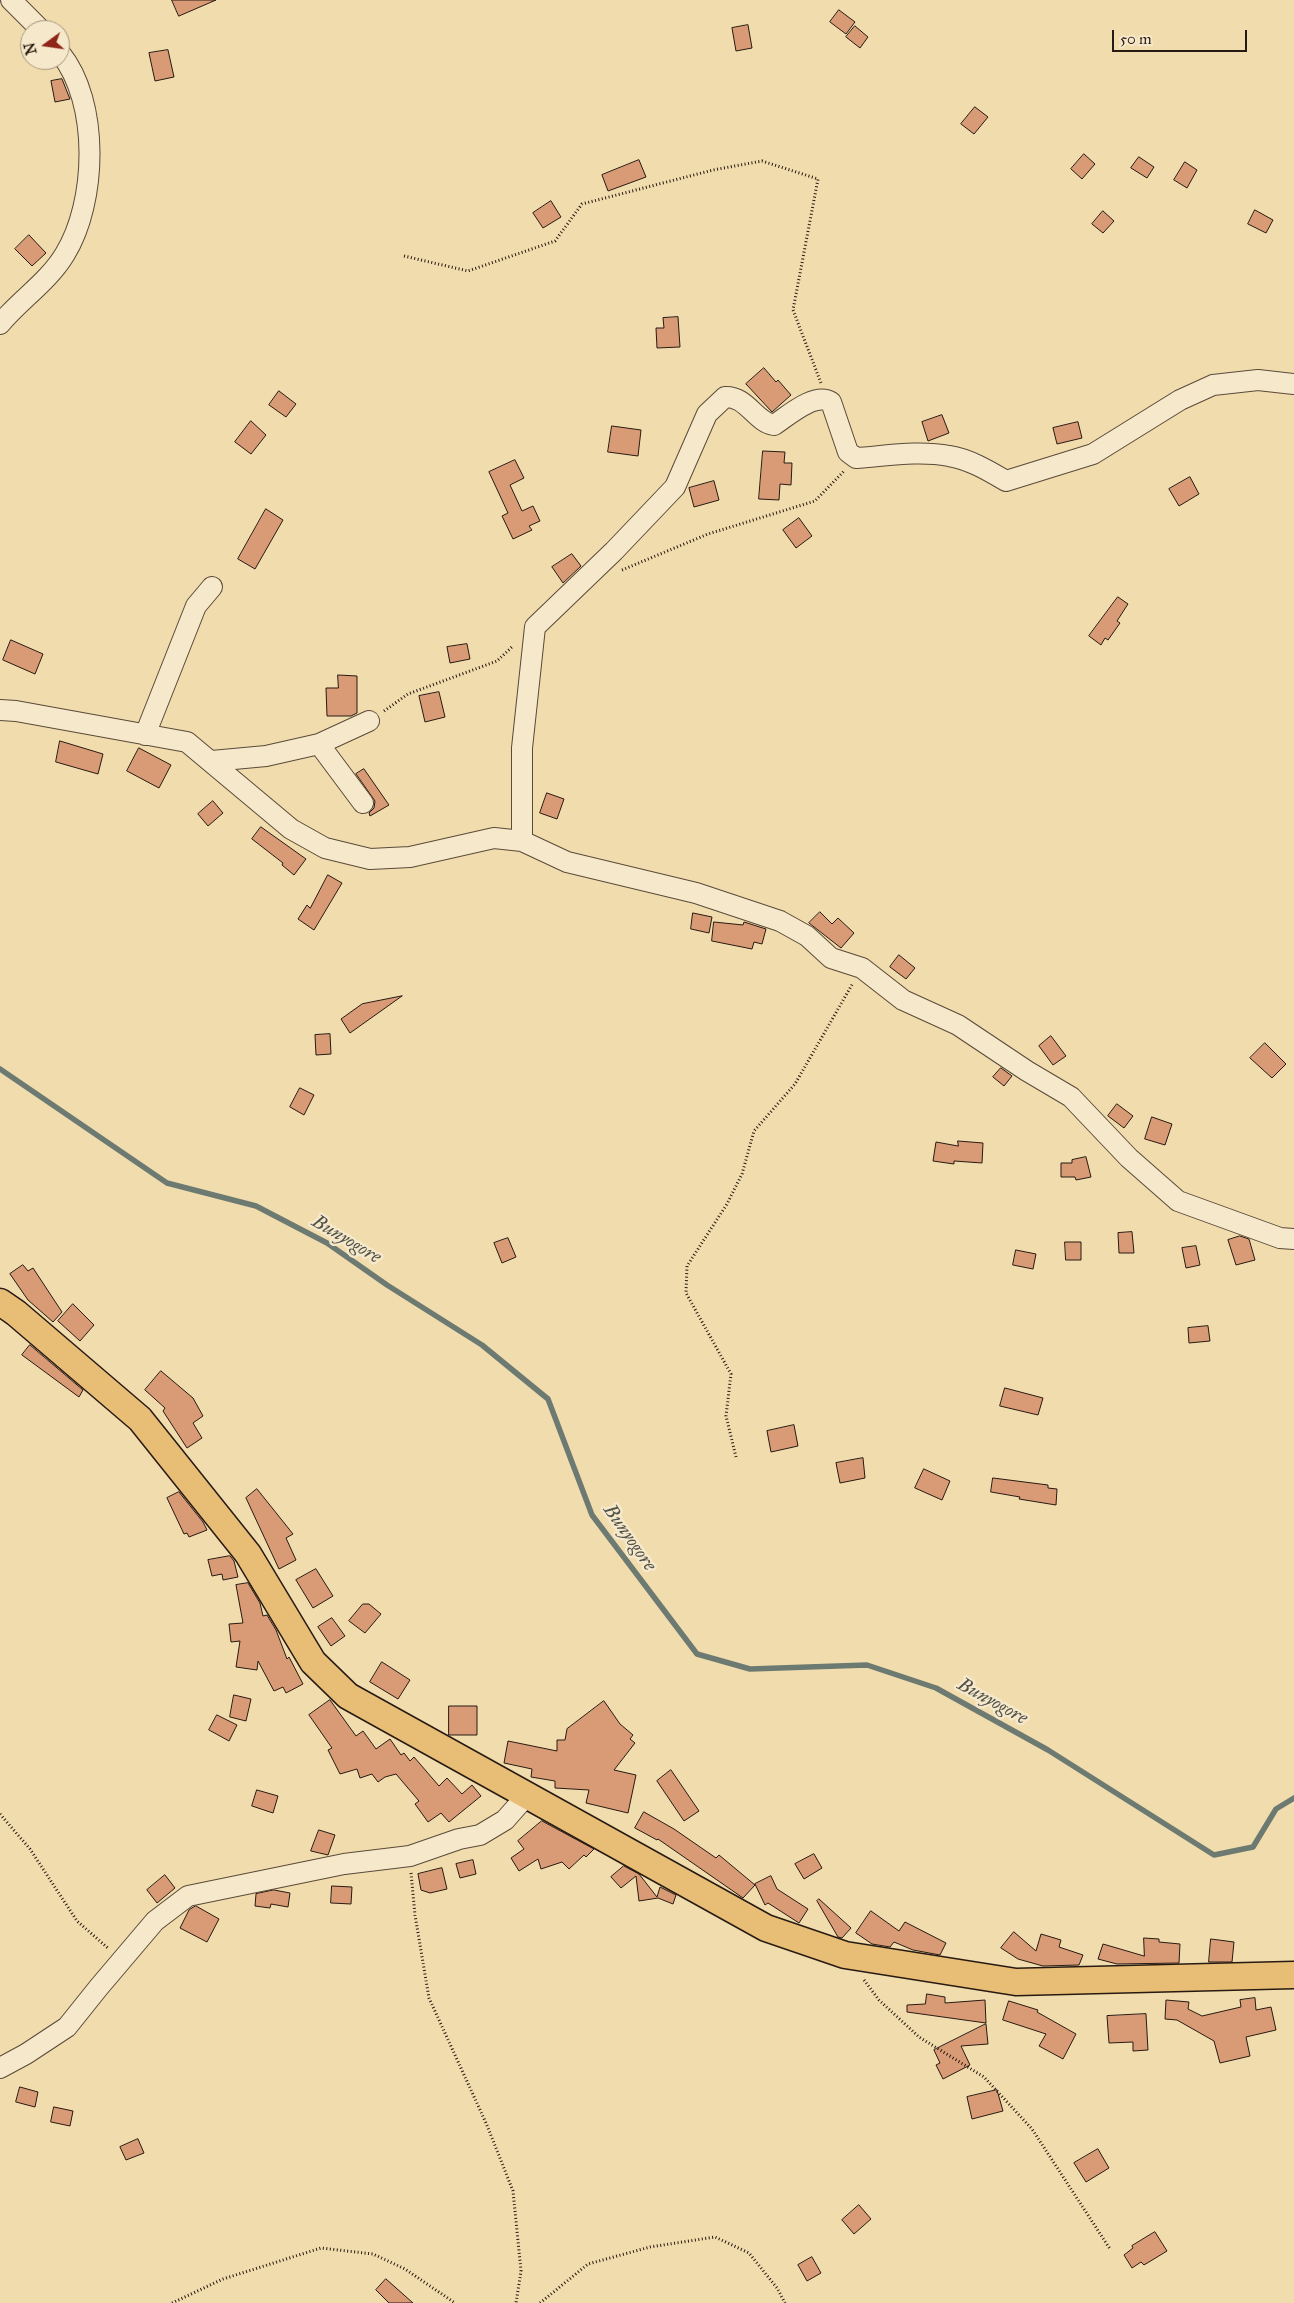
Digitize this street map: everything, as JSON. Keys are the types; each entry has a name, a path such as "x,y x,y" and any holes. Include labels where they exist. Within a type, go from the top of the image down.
{"main road":[{"path":"0,1302 16,1313 140,1418 248,1554 313,1662 348,1696 528,1794 766,1928 845,1955 1016,1982 1294,1976"}],"street":[{"path":"11,0 31,20"},
{"path":"0,324 54,269 74,236 84,210 90,146 76,80 70,70"},
{"path":"522,841 522,748 535,627 614,551 675,487 707,414 725,397 732,397 746,404 767,423 774,425 810,402 828,400 831,402 848,452 856,458 915,453 950,456 984,468 1006,481 1093,454 1180,400 1213,386 1258,380 1294,384"},
{"path":"144,735 196,606 212,587"},
{"path":"0,710 44,715 187,742 291,829 326,848 370,859 410,857 494,838 522,841 567,862 696,893 780,922 807,936 831,958 862,968 903,1000 958,1025 1070,1097 1130,1158 1178,1201 1280,1238 1294,1240"},
{"path":"212,761 266,756 319,744 369,721"},
{"path":"319,744 363,803"},
{"path":"0,2068 26,2054 67,2027 155,1921 188,1896 344,1864 410,1856 480,1835 505,1820 528,1794"}],"path":[{"path":"404,256 468,271 555,241 582,204 713,170 762,160 818,179 793,310 828,400"},
{"path":"618,572 708,534 815,501 856,458"},
{"path":"369,721 408,694 497,661 535,627"},
{"path":"736,1457 726,1416 731,1374 686,1293 687,1266 727,1204 742,1174 754,1131 795,1084 862,968"},
{"path":"0,1814 30,1849 77,1921 122,1960"},
{"path":"410,1856 415,1915 429,1998 486,2123 513,2191 521,2271 516,2303"},
{"path":"845,1955 879,2000 919,2037 984,2077 1032,2129 1110,2249"},
{"path":"540,2303 588,2264 650,2247 715,2237 749,2253 777,2288 785,2303"},
{"path":"172,2303 224,2279 322,2248 373,2254 405,2269 455,2303"}],"building":[{"path":"172,0 216,0 179,16"},
{"path":"839,10 855,22 846,34 830,22"},
{"path":"748,25 752,48 736,51 732,28"},
{"path":"855,26 868,37 860,48 846,37"},
{"path":"168,50 174,77 155,81 149,53"},
{"path":"62,79 70,99 55,102 51,81"},
{"path":"975,107 988,117 974,134 961,124"},
{"path":"1084,154 1095,164 1082,179 1071,169"},
{"path":"1139,157 1154,167 1147,178 1131,168"},
{"path":"639,160 646,177 608,191 602,175"},
{"path":"1185,162 1197,170 1187,188 1174,180"},
{"path":"551,201 561,217 543,228 533,213"},
{"path":"1255,210 1273,220 1266,233 1248,224"},
{"path":"1103,211 1114,221 1103,233 1092,224"},
{"path":"29,235 46,253 32,266 15,249"},
{"path":"678,317 680,347 657,348 656,328 664,328 663,318"},
{"path":"764,368 791,395 772,412 746,384"},
{"path":"279,391 296,404 286,417 269,405"},
{"path":"942,415 949,433 928,441 922,422"},
{"path":"251,421 266,435 251,454 235,442"},
{"path":"1078,422 1082,438 1057,444 1053,428"},
{"path":"612,426 641,430 638,456 608,452"},
{"path":"763,451 785,452 784,463 792,463 791,485 780,484 779,500 759,499"},
{"path":"515,460 524,478 510,485 522,511 533,506 540,521 529,526 532,530 513,539 502,516 508,513 489,472"},
{"path":"1190,477 1199,494 1179,506 1169,489"},
{"path":"714,481 719,500 694,507 689,488"},
{"path":"266,509 283,520 255,569 238,559"},
{"path":"799,518 812,536 796,548 783,530"},
{"path":"572,554 581,566 563,583 552,567"},
{"path":"1118,597 1128,604 1117,621 1120,623 1108,640 1105,638 1101,645 1089,636"},
{"path":"11,640 43,654 35,674 3,660"},
{"path":"467,644 470,659 450,663 447,647"},
{"path":"338,675 357,676 357,713 351,716 327,716 326,688 338,688"},
{"path":"439,692 445,717 425,722 419,696"},
{"path":"60,741 103,754 98,774 56,762"},
{"path":"139,748 171,765 159,788 127,771"},
{"path":"364,769 389,805 370,816 369,813 374,808 375,801 356,774"},
{"path":"547,793 564,799 557,819 540,813"},
{"path":"213,801 223,813 208,826 198,814"},
{"path":"261,827 306,859 294,875 282,865 283,863 252,839"},
{"path":"328,875 342,883 314,930 298,919 307,905 310,908"},
{"path":"820,912 832,924 838,918 854,933 841,948 809,923"},
{"path":"693,913 712,917 709,933 691,929"},
{"path":"714,922 743,925 744,922 766,929 762,944 754,942 752,949 712,941"},
{"path":"899,955 915,968 906,979 890,967"},
{"path":"402,996 350,1033 341,1019 362,1004"},
{"path":"330,1034 331,1054 316,1055 315,1035"},
{"path":"1051,1036 1066,1056 1053,1065 1039,1046"},
{"path":"1265,1043 1286,1064 1272,1078 1250,1058"},
{"path":"1001,1068 1012,1076 1004,1086 993,1077"},
{"path":"300,1088 314,1095 304,1115 290,1107"},
{"path":"1117,1104 1133,1116 1124,1128 1108,1116"},
{"path":"1152,1117 1172,1124 1165,1145 1145,1139"},
{"path":"958,1141 983,1143 982,1163 954,1161 954,1164 933,1161 936,1142 958,1146"},
{"path":"1086,1157 1091,1177 1076,1180 1075,1177 1061,1177 1061,1163 1072,1163 1072,1160"},
{"path":"1132,1232 1134,1253 1119,1253 1118,1233"},
{"path":"1240,1236 1249,1239 1255,1260 1236,1265 1228,1240"},
{"path":"508,1238 516,1257 502,1263 494,1243"},
{"path":"1065,1242 1081,1242 1081,1260 1066,1260"},
{"path":"1196,1246 1200,1265 1186,1268 1182,1248"},
{"path":"1016,1250 1036,1254 1033,1269 1013,1265"},
{"path":"23,1265 28,1271 33,1268 62,1312 53,1322 28,1300 10,1274"},
{"path":"73,1304 94,1325 80,1341 58,1321"},
{"path":"1208,1326 1210,1341 1189,1343 1188,1328"},
{"path":"30,1345 83,1390 79,1397 22,1355"},
{"path":"161,1371 193,1398 203,1416 193,1423 202,1438 187,1448 163,1411 165,1408 145,1390"},
{"path":"1005,1388 1043,1398 1038,1415 1000,1406"},
{"path":"794,1425 798,1446 771,1452 767,1431"},
{"path":"863,1458 865,1478 840,1483 836,1463"},
{"path":"924,1469 950,1481 942,1500 915,1488"},
{"path":"993,1478 1048,1485 1048,1488 1057,1489 1056,1505 991,1492"},
{"path":"257,1489 293,1534 286,1538 296,1560 279,1569 246,1498"},
{"path":"179,1492 203,1522 207,1530 189,1537 187,1533 184,1534 167,1498"},
{"path":"230,1556 234,1561 238,1577 223,1580 222,1574 212,1576 208,1560"},
{"path":"316,1569 333,1596 313,1608 296,1580"},
{"path":"248,1583 260,1603 263,1616 267,1615 276,1630 287,1659 289,1657 303,1684 286,1693 283,1687 274,1691 258,1661 257,1670 236,1667 240,1641 231,1642 229,1624 243,1623 236,1585"},
{"path":"363,1604 369,1604 381,1614 365,1633 349,1621"},
{"path":"332,1618 345,1636 331,1646 318,1627"},
{"path":"382,1662 410,1680 398,1699 370,1682"},
{"path":"234,1695 251,1699 246,1721 230,1717"},
{"path":"330,1700 356,1736 363,1731 376,1749 390,1739 401,1755 404,1753 410,1761 414,1757 439,1786 447,1778 462,1794 472,1785 481,1796 449,1822 441,1813 428,1822 415,1804 419,1801 396,1774 385,1777 378,1782 372,1774 360,1778 357,1769 340,1774 328,1750 332,1748 309,1715"},
{"path":"604,1701 620,1724 633,1735 630,1739 635,1743 614,1770 636,1775 628,1813 586,1803 589,1790 555,1788 555,1781 531,1777 532,1769 504,1763 508,1741 557,1751 557,1740 565,1740 567,1729"},
{"path":"449,1706 477,1706 477,1735 449,1735"},
{"path":"217,1715 237,1725 229,1741 209,1730"},
{"path":"671,1770 699,1811 684,1821 657,1781"},
{"path":"257,1790 278,1796 273,1813 252,1806"},
{"path":"644,1812 674,1829 716,1858 719,1855 755,1885 743,1898 658,1839 635,1828"},
{"path":"542,1821 594,1849 586,1857 584,1855 569,1869 562,1862 541,1869 538,1859 519,1871 511,1858 524,1849 518,1841"},
{"path":"319,1830 335,1835 328,1855 311,1851"},
{"path":"814,1854 822,1868 804,1879 795,1864"},
{"path":"473,1860 476,1874 460,1878 456,1864"},
{"path":"624,1866 639,1874 657,1897 660,1887 676,1895 673,1904 658,1898 639,1901 636,1876 621,1888 611,1877"},
{"path":"442,1868 447,1889 430,1893 421,1890 418,1874"},
{"path":"165,1875 175,1888 157,1903 147,1890"},
{"path":"771,1876 777,1889 808,1909 799,1923 768,1903 765,1905 755,1884"},
{"path":"332,1886 352,1887 351,1904 331,1903"},
{"path":"274,1890 290,1893 288,1907 271,1904 270,1908 255,1906 256,1894"},
{"path":"819,1899 851,1928 842,1938 838,1937 817,1901"},
{"path":"196,1906 219,1919 207,1942 180,1928 189,1910"},
{"path":"871,1911 899,1931 905,1922 946,1943 940,1955 913,1950 894,1942 890,1947 872,1944 856,1933"},
{"path":"1014,1932 1036,1951 1041,1934 1061,1940 1059,1947 1083,1955 1079,1965 1043,1966 1018,1959 1001,1948"},
{"path":"1144,1938 1180,1944 1179,1963 1117,1964 1098,1959 1103,1944 1144,1956"},
{"path":"1211,1939 1234,1942 1232,1962 1209,1962"},
{"path":"927,1994 945,1997 945,2003 985,2000 986,2023 907,2012 907,2005 925,2004"},
{"path":"1255,1998 1256,2010 1271,2007 1276,2030 1246,2037 1250,2056 1220,2063 1214,2041 1177,2020 1165,2019 1166,2000 1189,2002 1188,2009 1202,2016 1241,2007 1240,2000"},
{"path":"1009,2001 1038,2010 1037,2012 1076,2034 1063,2059 1039,2046 1046,2034 1003,2020"},
{"path":"1146,2014 1148,2050 1133,2051 1133,2042 1109,2043 1107,2016"},
{"path":"986,2024 988,2044 961,2046 970,2065 943,2079 936,2065 940,2063 934,2050"},
{"path":"20,2087 38,2092 35,2107 16,2102"},
{"path":"997,2090 1003,2111 972,2119 967,2097"},
{"path":"54,2107 73,2111 70,2126 51,2122"},
{"path":"138,2139 144,2153 126,2160 120,2147"},
{"path":"1098,2149 1109,2168 1086,2182 1074,2163"},
{"path":"859,2205 871,2219 854,2234 842,2220"},
{"path":"1155,2232 1167,2251 1144,2265 1141,2262 1132,2268 1124,2255 1133,2248 1132,2246"},
{"path":"812,2257 821,2273 807,2281 798,2265"},
{"path":"386,2279 413,2303 389,2303 376,2290"}],"waterway":[{"name":"Bunyogore","path":"0,1069 167,1183 256,1206 327,1243 387,1285 482,1345 548,1399 592,1515 697,1654 750,1669 867,1665 936,1688 1048,1750 1214,1855 1253,1847 1276,1809 1294,1798"}]}
